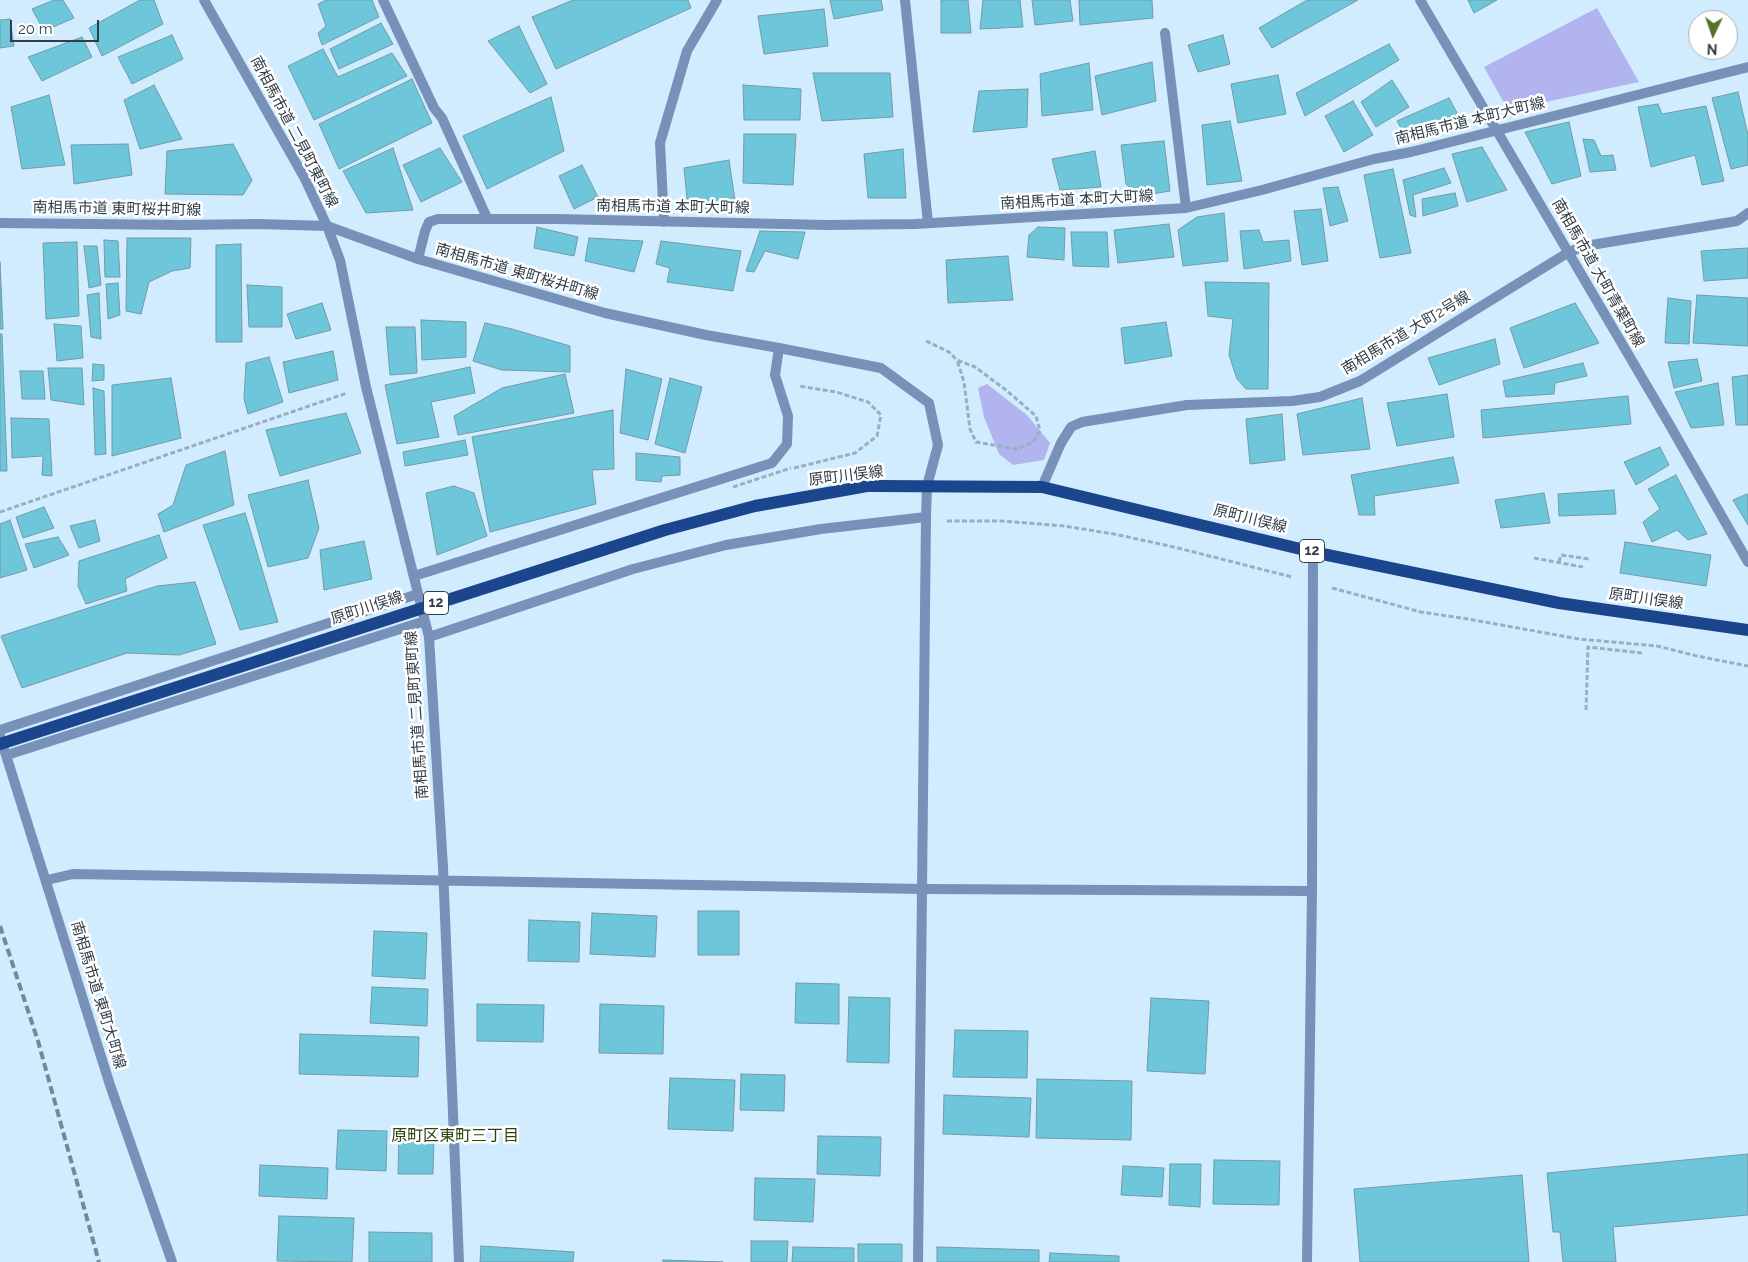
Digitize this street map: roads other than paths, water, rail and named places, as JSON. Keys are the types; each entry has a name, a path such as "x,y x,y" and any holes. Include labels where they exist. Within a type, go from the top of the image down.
{"main road":[{"name":"原町川俣線","path":"3,749 665,530 755,506 867,486 1042,487 1313,552 1559,604 1748,630"}],"street":[{"name":"南相馬市道 二見町東町線","path":"204,0 304,177 340,260 366,386 429,638 443,879 459,1262"},
{"path":"383,0 434,108 442,118 487,218"},
{"path":"664,222 660,144 687,51 718,0"},
{"path":"905,0 928,223"},
{"name":"南相馬市道 大町青葉町線","path":"1420,0 1748,562"},
{"path":"1165,33 1186,208"},
{"name":"南相馬市道 本町大町線","path":"418,259 429,222 438,219 487,218 827,225 928,223 1186,208 1262,190 1374,159 1411,152 1748,67"},
{"name":"南相馬市道 大町2号線","path":"1042,487 1061,443 1071,427 1082,422 1187,405 1292,401 1320,397 1360,381 1568,252 1584,246 1737,221 1748,213"},
{"name":"南相馬市道 東町桜井町線","path":"0,223 326,226 418,259 605,313 706,335 881,368 929,403 938,445 927,486 926,516 918,1262"},
{"path":"414,576 772,463 787,444 788,416 775,375 779,348"},
{"path":"429,638 633,569 726,544 821,529 926,516"},
{"path":"1307,1262 1312,891 1313,552"},
{"path":"0,730 418,594"},
{"path":"3,749 425,621"},
{"name":"南相馬市道 東町大町線","path":"0,736 47,880 110,1085 172,1262"},
{"path":"47,880 73,874 443,879 923,889 1312,891"}],"railway":[{"path":"0,926 38,1041 99,1262"}],"district":[{"name":"原町区東町三丁目","path":"455,1136"}]}
